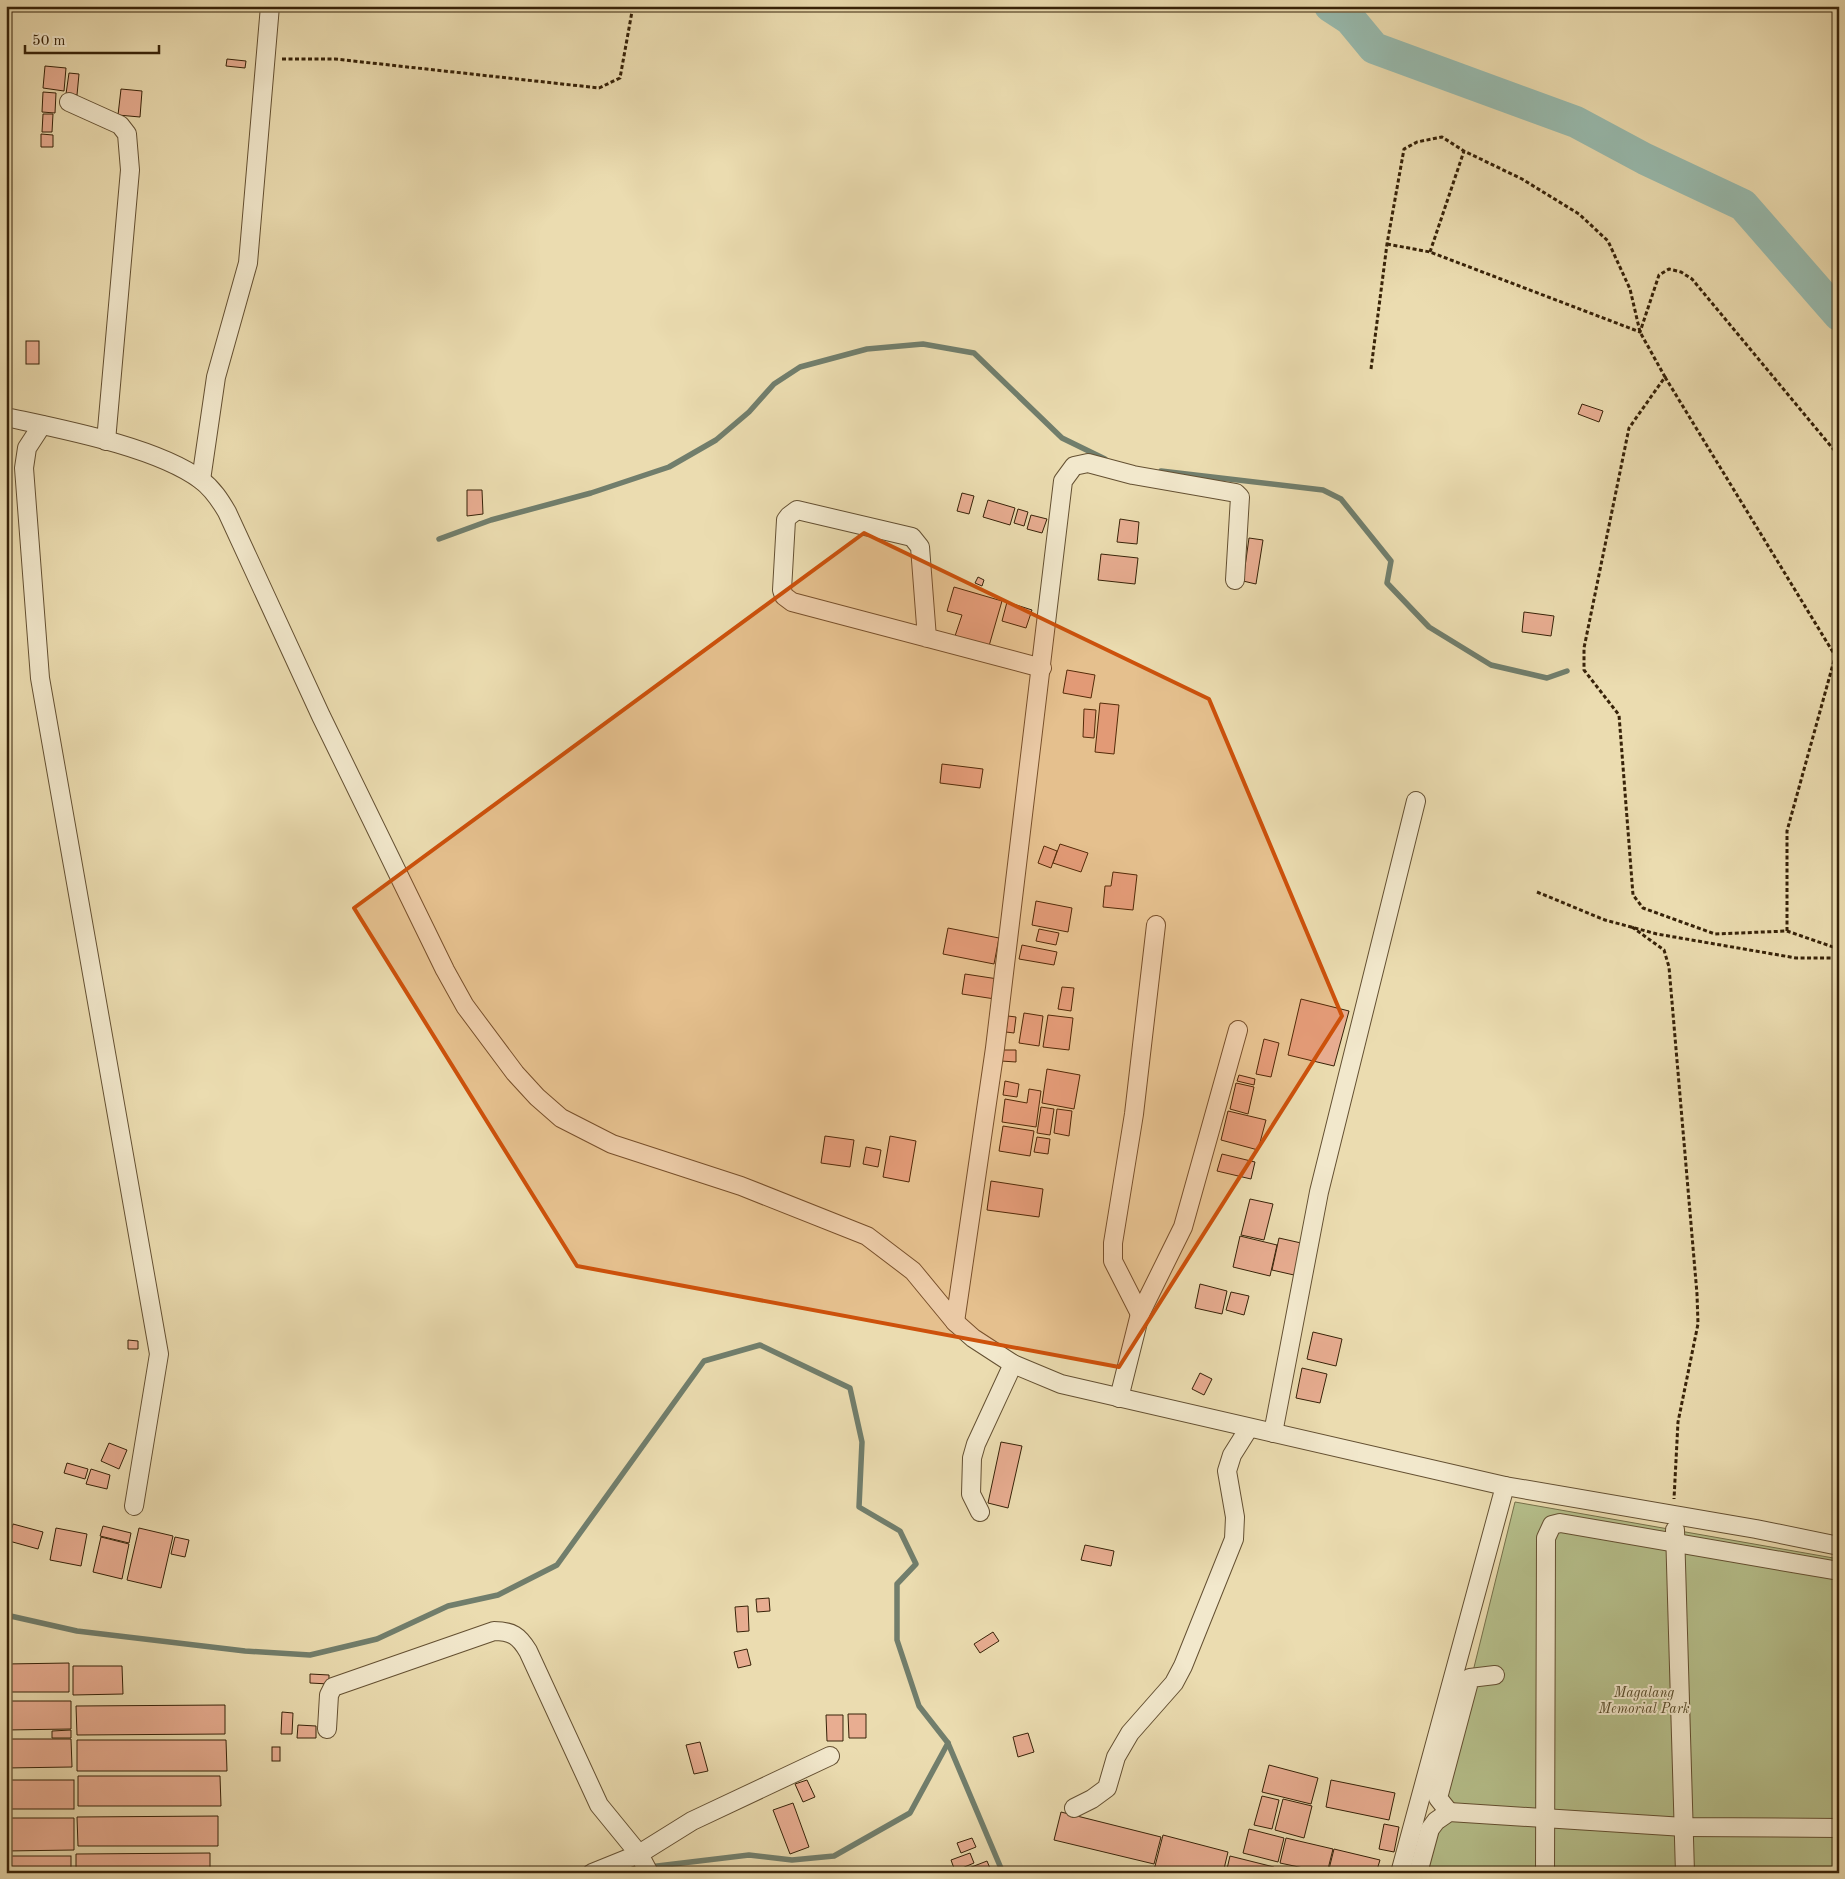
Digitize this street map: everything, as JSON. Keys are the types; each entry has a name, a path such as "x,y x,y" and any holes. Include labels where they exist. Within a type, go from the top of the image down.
{"street":[{"path":"201,480 216,376 248,263 270,6"},
{"path":"69,102 120,125 127,134 130,170 106,441"},
{"path":"6,417 106,441 158,459 201,480 216,494 227,512 321,716 445,970 470,1013 532,1091 561,1118 612,1144 741,1186 867,1236 913,1271 955,1322 972,1338 1013,1364 1062,1384 1505,1486 1675,1515 1839,1546"},
{"path":"42,425 27,448 24,468 40,678 159,1354 134,1506"},
{"path":"955,1322 995,1048 1063,481 1074,466 1088,463 1133,475 1236,493 1240,497 1235,580"},
{"path":"927,638 920,547 912,537 797,510 789,516 786,520 782,590 787,600 927,638 1042,668"},
{"path":"1272,1433 1319,1192 1416,802"},
{"path":"1140,1314 1116,1270 1113,1261 1113,1243 1134,1114 1156,925"},
{"path":"1119,1398 1140,1314 1183,1227 1238,1030"},
{"path":"980,1512 970,1494 972,1458 976,1444 1013,1364"},
{"path":"1074,1808 1092,1800 1107,1788 1116,1757 1130,1733 1174,1682 1183,1666 1234,1539 1235,1517 1227,1471 1232,1456 1249,1428"},
{"path":"1400,1873 1505,1486"},
{"path":"1675,1515 1685,1873"},
{"path":"1545,1873 1546,1538 1552,1526 1560,1523 1839,1571"},
{"path":"328,1729 328,1695 333,1687 494,1631 514,1633 520,1637 528,1651 600,1805 639,1854 648,1873"},
{"path":"1449,1812 1438,1798 1470,1678 1495,1675"},
{"path":"592,1873 639,1854 692,1821 830,1756"},
{"path":"1418,1873 1430,1829 1436,1821 1449,1812 1684,1827 1839,1828"}],"path":[{"path":"266,57 336,59 599,88 620,78 633,6"},
{"path":"1371,369 1387,244 1404,149 1417,142 1442,138 1464,151 1522,178 1579,214 1608,241 1630,289 1640,332 1839,662"},
{"path":"1430,252 1464,151"},
{"path":"1387,244 1430,252 1640,332"},
{"path":"1640,332 1659,275 1669,270 1686,276 1698,286 1839,456"},
{"path":"1666,377 1629,428 1584,648 1584,670 1619,715 1633,896 1643,908 1714,934 1787,931 1839,949"},
{"path":"1787,931 1787,831 1835,657 1839,651"},
{"path":"1537,892 1605,920 1657,934 1796,958 1839,958"},
{"path":"1632,927 1664,950 1669,967 1697,1294 1698,1324 1678,1422 1675,1466 1675,1515"}],"highlighted area":[{"path":"864,533 1209,699 1342,1016 1119,1367 577,1266 354,908"}],"green space":[{"name":"Magalang Memorial Park","path":"1515,1502 1839,1559 1839,1873 1423,1873"}],"building":[{"path":"227,59 246,61 245,68 226,66"},
{"path":"45,66 66,68 64,91 43,88"},
{"path":"69,73 79,74 77,95 66,94"},
{"path":"121,89 142,91 140,117 118,115"},
{"path":"43,92 56,93 55,113 42,112"},
{"path":"43,114 53,114 52,132 42,132"},
{"path":"41,134 53,135 53,147 41,147"},
{"path":"26,341 39,341 39,364 26,364"},
{"path":"1582,404 1603,411 1599,422 1578,414"},
{"path":"467,490 482,490 483,514 467,516"},
{"path":"962,493 974,496 969,514 957,511"},
{"path":"988,500 1015,508 1010,525 983,517"},
{"path":"1018,509 1028,512 1024,526 1014,523"},
{"path":"1031,515 1047,519 1042,533 1027,529"},
{"path":"1120,519 1139,522 1137,544 1117,542"},
{"path":"1249,538 1263,540 1256,584 1243,581"},
{"path":"1101,554 1138,558 1135,584 1098,580"},
{"path":"978,577 984,580 982,586 975,583"},
{"path":"954,587 1002,601 989,646 955,636 962,615 947,611"},
{"path":"1007,602 1032,610 1026,628 1002,621"},
{"path":"1524,612 1554,616 1551,636 1522,632"},
{"path":"1067,670 1095,675 1091,698 1063,693"},
{"path":"1100,703 1119,705 1114,754 1095,752"},
{"path":"1084,709 1096,710 1094,738 1083,737"},
{"path":"942,764 983,769 980,788 940,783"},
{"path":"1060,844 1088,853 1081,872 1053,863"},
{"path":"1044,846 1057,851 1051,868 1038,863"},
{"path":"1113,872 1137,875 1133,910 1103,907 1105,886 1111,886"},
{"path":"1036,901 1072,908 1068,932 1032,925"},
{"path":"948,928 999,938 994,964 943,954"},
{"path":"1039,929 1059,933 1056,945 1036,941"},
{"path":"1022,945 1057,952 1054,965 1019,959"},
{"path":"965,974 998,979 995,999 962,994"},
{"path":"1062,987 1074,988 1071,1011 1058,1009"},
{"path":"1301,999 1349,1011 1334,1066 1288,1055"},
{"path":"1024,1013 1043,1016 1039,1046 1019,1043"},
{"path":"1048,1015 1073,1018 1069,1050 1043,1047"},
{"path":"1008,1016 1016,1017 1014,1033 1006,1032"},
{"path":"1264,1039 1279,1043 1271,1077 1256,1074"},
{"path":"1002,1050 1016,1050 1016,1062 1001,1061"},
{"path":"1047,1069 1080,1075 1074,1109 1042,1103"},
{"path":"1239,1075 1255,1079 1254,1085 1237,1081"},
{"path":"1005,1081 1019,1084 1017,1097 1003,1095"},
{"path":"1236,1083 1254,1087 1248,1114 1230,1109"},
{"path":"1029,1089 1041,1091 1036,1127 1002,1122 1005,1099 1027,1103"},
{"path":"1041,1107 1054,1109 1050,1135 1037,1133"},
{"path":"1057,1109 1072,1111 1069,1136 1054,1133"},
{"path":"1228,1111 1266,1120 1258,1150 1221,1140"},
{"path":"1003,1126 1034,1131 1030,1156 999,1151"},
{"path":"825,1136 854,1140 850,1167 821,1163"},
{"path":"890,1136 916,1141 909,1182 883,1177"},
{"path":"1037,1137 1050,1139 1048,1154 1034,1152"},
{"path":"866,1147 881,1150 878,1167 863,1164"},
{"path":"1222,1154 1255,1162 1251,1179 1217,1171"},
{"path":"991,1181 1043,1189 1039,1217 987,1210"},
{"path":"1250,1199 1273,1204 1264,1240 1241,1235"},
{"path":"1240,1236 1277,1245 1270,1276 1233,1267"},
{"path":"1279,1238 1301,1243 1294,1275 1272,1270"},
{"path":"1200,1284 1227,1291 1222,1314 1195,1308"},
{"path":"1231,1292 1249,1296 1244,1315 1226,1310"},
{"path":"1313,1332 1342,1339 1336,1366 1307,1359"},
{"path":"128,1340 138,1341 138,1349 128,1349"},
{"path":"1302,1368 1327,1374 1320,1403 1296,1398"},
{"path":"1200,1373 1212,1379 1204,1395 1192,1389"},
{"path":"1001,1442 1022,1446 1008,1508 988,1503"},
{"path":"109,1443 127,1450 119,1469 101,1461"},
{"path":"67,1463 88,1469 85,1479 64,1473"},
{"path":"91,1469 110,1475 107,1489 86,1484"},
{"path":"13,1524 43,1532 38,1549 9,1541"},
{"path":"103,1526 131,1533 129,1543 100,1536"},
{"path":"56,1528 87,1534 81,1566 50,1560"},
{"path":"139,1528 173,1536 161,1588 127,1580"},
{"path":"101,1537 129,1544 122,1579 93,1572"},
{"path":"175,1537 189,1540 185,1557 171,1554"},
{"path":"1085,1545 1114,1551 1111,1566 1081,1560"},
{"path":"769,1598 770,1611 757,1612 756,1599"},
{"path":"748,1606 749,1631 737,1632 735,1607"},
{"path":"993,1632 999,1641 980,1653 974,1644"},
{"path":"747,1649 751,1665 738,1668 734,1652"},
{"path":"69,1663 69,1692 6,1692 6,1664"},
{"path":"73,1666 122,1666 123,1694 73,1695"},
{"path":"310,1674 329,1675 329,1684 310,1683"},
{"path":"6,1701 71,1701 71,1729 6,1730"},
{"path":"225,1705 225,1734 77,1735 76,1706"},
{"path":"282,1712 293,1713 292,1734 281,1734"},
{"path":"848,1714 866,1714 866,1738 849,1738"},
{"path":"826,1715 843,1715 843,1741 827,1741"},
{"path":"298,1725 316,1726 316,1738 297,1738"},
{"path":"71,1730 71,1738 52,1738 52,1731"},
{"path":"1028,1733 1034,1752 1018,1757 1013,1737"},
{"path":"6,1739 71,1739 72,1767 6,1768"},
{"path":"77,1740 226,1740 227,1771 77,1771"},
{"path":"700,1742 708,1771 694,1774 686,1745"},
{"path":"272,1747 280,1747 280,1761 272,1761"},
{"path":"1269,1765 1318,1778 1311,1804 1262,1792"},
{"path":"78,1776 220,1776 221,1806 78,1806"},
{"path":"6,1780 74,1780 74,1809 6,1809"},
{"path":"807,1780 815,1797 803,1802 795,1784"},
{"path":"1331,1780 1395,1793 1389,1820 1326,1807"},
{"path":"1262,1796 1279,1800 1272,1829 1254,1825"},
{"path":"1283,1799 1312,1806 1304,1838 1275,1830"},
{"path":"793,1803 809,1847 790,1854 773,1810"},
{"path":"1061,1812 1161,1837 1154,1864 1054,1840"},
{"path":"218,1816 218,1846 78,1846 77,1817"},
{"path":"6,1818 74,1818 74,1850 6,1851"},
{"path":"1384,1824 1399,1827 1394,1852 1379,1849"},
{"path":"1249,1829 1284,1838 1278,1862 1243,1853"},
{"path":"1163,1835 1228,1852 1223,1873 1166,1873 1154,1870"},
{"path":"972,1838 976,1847 961,1853 957,1843"},
{"path":"1286,1838 1333,1849 1327,1873 1280,1863"},
{"path":"1334,1849 1380,1860 1376,1873 1328,1873"},
{"path":"210,1853 210,1873 76,1873 76,1854"},
{"path":"970,1853 974,1863 955,1871 951,1860"},
{"path":"6,1856 71,1856 71,1873 6,1873"},
{"path":"1230,1856 1274,1867 1272,1873 1226,1873"},
{"path":"987,1861 992,1873 956,1873"},
{"path":"815,1869 815,1873 807,1873 807,1870"},
{"path":"857,1869 857,1873 819,1873 819,1872"}],"waterway":[{"path":"1330,6 1350,19 1374,48 1576,122 1645,159 1743,205 1839,315"},
{"path":"439,539 491,520 591,493 669,467 716,440 749,412 774,384 800,367 867,349 923,344 974,353 1062,438 1105,459"},
{"path":"1161,471 1323,490 1341,499 1391,561 1387,583 1429,627 1491,665 1547,678 1567,671"},
{"path":"6,1615 77,1631 245,1651 310,1655 377,1639 448,1606 498,1595 557,1565 704,1361 760,1345 850,1388 862,1442 859,1507 900,1531 916,1564 897,1584 897,1640 919,1706 948,1743 1003,1873"},
{"path":"649,1867 749,1855 792,1860 834,1856 910,1813 948,1743"}]}
